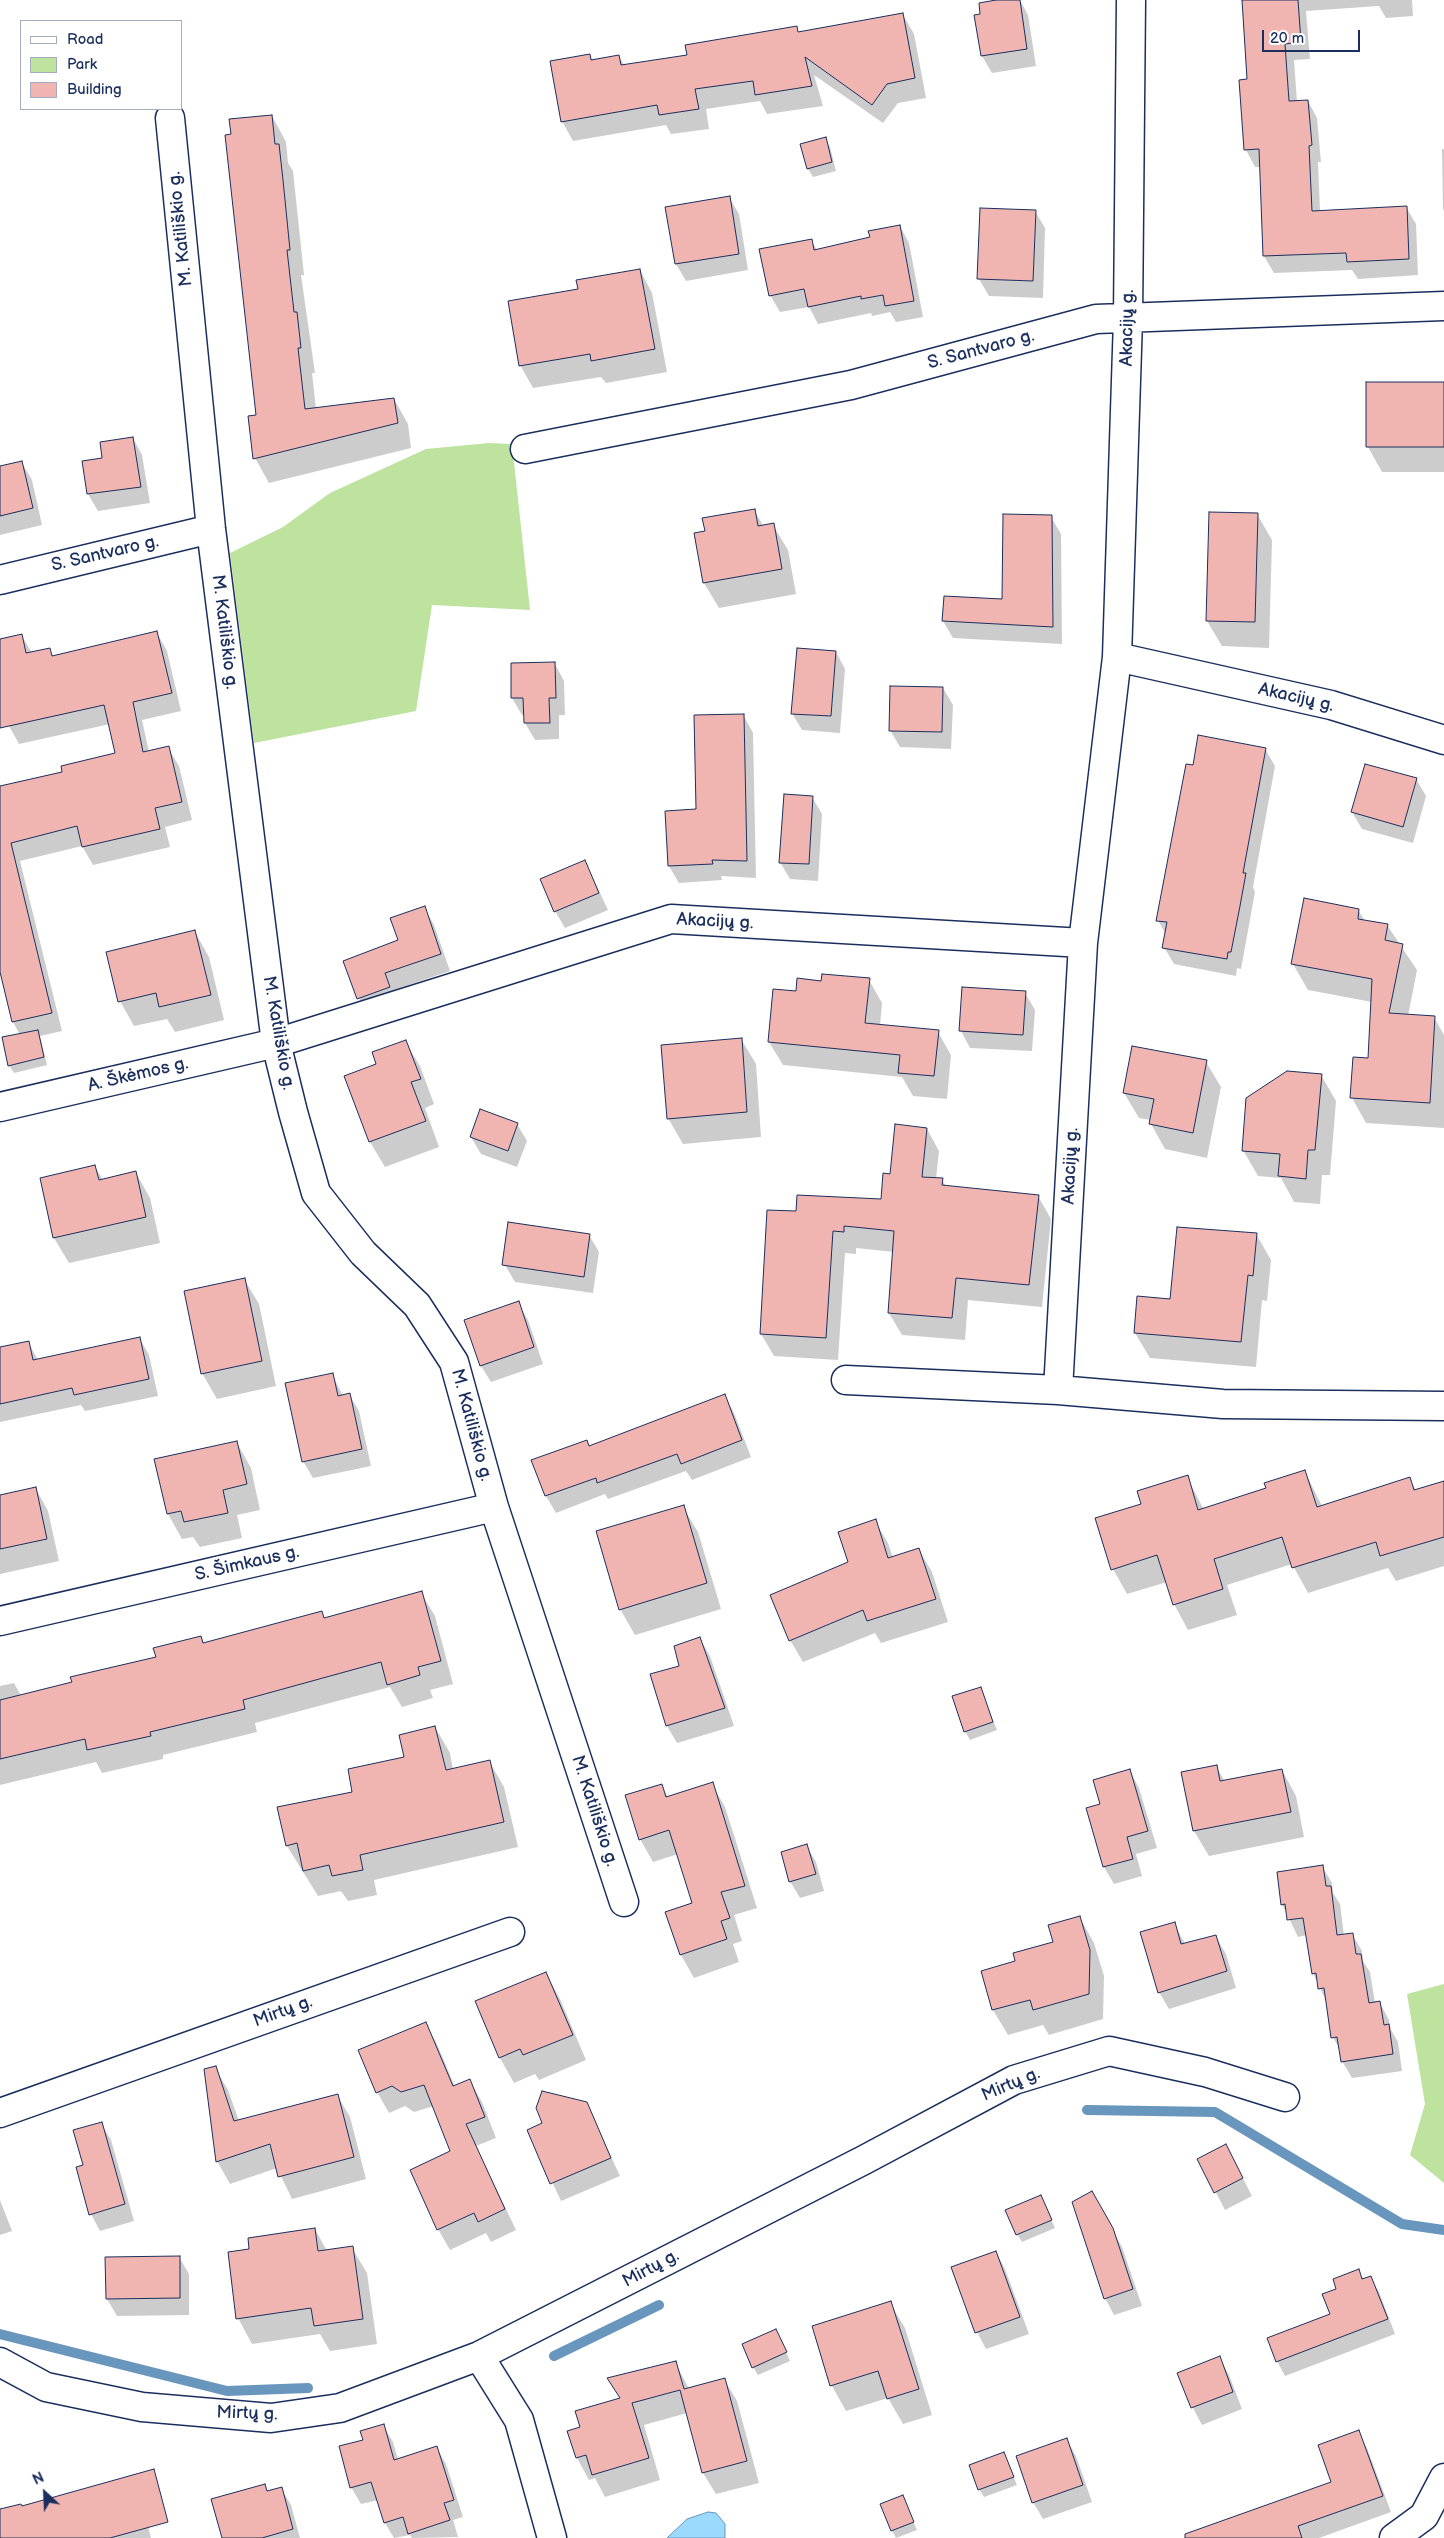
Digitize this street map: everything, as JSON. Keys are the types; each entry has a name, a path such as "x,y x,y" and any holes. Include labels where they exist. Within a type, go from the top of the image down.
{"street":[{"name":"Akacijų g.","path":"1058,1390 1083,943 1117,657 1128,319 1131,0"},
{"name":"M. Katiliškio g.","path":"170,118 210,529 276,1043 316,1194 363,1253 416,1305 454,1362 494,1507 624,1902"},
{"name":"S. Santvaro g.","path":"525,449 851,385 1096,319 1444,306"},
{"name":"S. Santvaro g.","path":"0,580 210,529"},
{"name":"Akacijų g.","path":"1117,657 1331,705 1444,740"},
{"name":"Akacijų g.","path":"276,1043 671,919 1083,943"},
{"name":"A. Škėmos g.","path":"0,1107 276,1043"},
{"path":"846,1380 1058,1390 1223,1404 1444,1406"},
{"name":"S. Šimkaus g.","path":"0,1621 494,1507"},
{"name":"Mirtų g.","path":"0,2113 510,1932"},
{"name":"Mirtų g.","path":"0,2362 46,2387 142,2407 271,2418 340,2408 479,2356 864,2160 1014,2080 1109,2051 1205,2072 1285,2097"},
{"path":"479,2356 519,2420 552,2538"},
{"path":"1394,2538 1424,2516 1444,2478"}],"green space":[{"path":"489,443 512,444 530,610 432,605 416,711 254,743 230,553 283,527 330,493 426,449"},
{"path":"1444,1984 1444,2183 1410,2155 1425,2104 1407,1994"}],"water":[{"path":"708,2512 716,2513 725,2524 725,2538 667,2538 687,2519"}],"building":[{"path":"996,0 1020,0 1027,49 981,56 974,15 980,14 979,3"},
{"path":"1242,0 1298,0 1301,42 1285,44 1289,101 1308,100 1312,145 1309,146 1312,211 1407,206 1409,259 1347,262 1346,253 1263,256 1259,149 1244,150 1239,80 1247,79"},
{"path":"903,13 915,78 887,84 872,105 805,57 812,86 755,95 753,81 695,89 699,109 659,115 657,105 561,122 550,61 590,54 591,60 619,55 621,65 687,55 685,45 797,26 798,32"},
{"path":"272,115 275,144 279,144 290,250 287,250 294,312 297,312 301,348 298,348 305,409 394,398 398,423 253,459 248,416 256,415 225,135 231,134 229,119"},
{"path":"826,137 832,162 807,169 800,144"},
{"path":"730,196 739,254 675,264 665,207"},
{"path":"980,208 1036,210 1033,281 977,279"},
{"path":"900,225 914,301 885,306 883,295 861,299 861,296 808,307 804,289 769,296 759,249 812,239 814,250 870,237 868,231"},
{"path":"640,269 655,349 591,361 590,354 519,366 508,301 578,289 576,280"},
{"path":"1366,382 1444,382 1444,447 1366,447"},
{"path":"133,437 141,487 87,494 82,461 102,458 100,442"},
{"path":"22,461 33,508 0,516 0,466"},
{"path":"755,509 758,526 774,523 782,569 703,583 694,533 705,531 702,518"},
{"path":"1209,512 1258,513 1255,622 1206,621"},
{"path":"1003,514 1052,515 1053,627 942,621 944,596 1002,599"},
{"path":"157,631 172,693 133,702 143,752 169,746 182,802 155,808 160,829 82,847 77,826 11,843 52,1013 12,1022 0,972 0,786 62,772 61,766 115,753 104,705 0,728 0,639 22,634 26,653 50,648 52,656"},
{"path":"797,648 836,651 831,716 791,714"},
{"path":"555,662 556,698 549,698 550,723 524,723 523,698 511,698 511,663"},
{"path":"890,686 943,687 942,732 889,731"},
{"path":"744,714 747,861 712,860 713,864 668,866 665,811 696,809 694,715"},
{"path":"1198,735 1266,748 1243,873 1246,873 1240,906 1231,952 1228,952 1227,959 1162,948 1167,922 1156,921 1186,764 1193,765"},
{"path":"1365,764 1417,778 1403,827 1351,812"},
{"path":"784,794 813,796 809,864 779,863"},
{"path":"585,860 599,893 554,912 540,879"},
{"path":"1304,898 1359,909 1358,919 1388,924 1385,940 1403,944 1389,1013 1435,1016 1430,1103 1350,1098 1353,1057 1368,1058 1372,979 1291,964"},
{"path":"425,906 441,954 385,973 390,987 357,999 343,961 398,940 390,918"},
{"path":"195,930 211,995 159,1007 156,993 118,1002 106,952"},
{"path":"822,974 870,978 865,1023 939,1030 934,1076 898,1073 900,1055 768,1042 773,989 796,991 797,978 821,981"},
{"path":"962,987 1026,991 1023,1035 959,1031"},
{"path":"38,1030 44,1057 8,1066 2,1037"},
{"path":"742,1038 747,1112 667,1119 661,1045"},
{"path":"406,1040 421,1079 411,1082 426,1121 369,1142 344,1076 376,1064 372,1052"},
{"path":"1132,1046 1207,1060 1193,1133 1149,1124 1154,1099 1123,1093"},
{"path":"1287,1071 1322,1074 1315,1150 1308,1150 1306,1179 1278,1176 1280,1154 1242,1151 1246,1098"},
{"path":"480,1109 518,1123 508,1151 470,1137"},
{"path":"895,1124 927,1128 922,1177 943,1178 942,1185 1039,1195 1029,1285 956,1278 952,1318 888,1313 894,1231 844,1226 844,1232 833,1231 826,1338 760,1334 767,1210 796,1211 797,1195 881,1199 883,1173 890,1174"},
{"path":"95,1165 99,1180 136,1171 146,1217 53,1238 40,1178"},
{"path":"508,1222 590,1234 584,1277 502,1265"},
{"path":"1177,1227 1257,1233 1253,1276 1248,1275 1241,1342 1134,1333 1137,1296 1170,1299"},
{"path":"245,1278 262,1361 201,1374 184,1291"},
{"path":"519,1301 534,1347 480,1366 464,1320"},
{"path":"140,1337 149,1379 74,1395 72,1388 0,1404 0,1347 29,1341 33,1360"},
{"path":"333,1373 338,1396 350,1393 362,1449 302,1462 285,1383"},
{"path":"725,1394 742,1440 681,1464 677,1454 597,1483 596,1478 545,1496 531,1460 587,1440 589,1446"},
{"path":"237,1441 247,1484 223,1490 228,1513 184,1522 181,1511 167,1514 154,1459"},
{"path":"1305,1470 1317,1507 1410,1477 1414,1490 1444,1481 1444,1537 1380,1556 1376,1542 1292,1568 1282,1537 1214,1559 1223,1589 1173,1605 1157,1555 1111,1570 1095,1518 1141,1504 1137,1491 1188,1475 1198,1510 1266,1488 1264,1483"},
{"path":"36,1487 47,1539 0,1549 0,1495"},
{"path":"684,1505 707,1583 619,1610 596,1531"},
{"path":"876,1519 888,1558 919,1548 936,1599 867,1621 863,1610 789,1641 770,1595 848,1562 838,1532"},
{"path":"422,1591 441,1661 418,1667 420,1675 387,1685 381,1662 243,1700 245,1709 150,1732 151,1736 87,1750 85,1739 0,1759 0,1700 72,1682 70,1677 156,1657 153,1648 201,1636 203,1643 322,1611 324,1618"},
{"path":"700,1637 725,1708 666,1726 650,1674 679,1666 674,1646"},
{"path":"981,1687 993,1722 964,1732 952,1696"},
{"path":"435,1726 446,1770 490,1760 504,1822 360,1855 363,1870 332,1876 329,1865 303,1871 297,1843 286,1846 277,1807 352,1792 348,1769 404,1757 399,1735"},
{"path":"1217,1765 1220,1781 1282,1769 1291,1812 1193,1831 1181,1772"},
{"path":"1130,1769 1148,1831 1127,1837 1133,1859 1103,1867 1086,1808 1100,1804 1093,1780"},
{"path":"713,1782 745,1886 721,1892 730,1918 721,1921 727,1939 680,1955 665,1912 692,1903 669,1830 639,1840 625,1795 662,1784 666,1797"},
{"path":"807,1844 816,1874 789,1882 781,1852"},
{"path":"1323,1865 1326,1886 1331,1886 1337,1935 1353,1933 1356,1954 1361,1954 1369,2003 1380,2001 1384,2025 1389,2024 1393,2054 1341,2062 1337,2037 1331,2038 1324,1988 1318,1989 1316,1973 1312,1974 1303,1918 1287,1920 1285,1904 1281,1905 1277,1872"},
{"path":"1080,1916 1090,1950 1089,1994 1033,2010 1030,2000 992,2010 981,1971 1015,1961 1013,1953 1053,1942 1048,1925"},
{"path":"1175,1922 1181,1944 1216,1935 1227,1971 1158,1993 1140,1932"},
{"path":"546,1972 573,2035 523,2055 520,2049 499,2058 475,2001"},
{"path":"426,2022 453,2086 470,2079 485,2117 466,2124 505,2209 478,2222 474,2213 437,2230 410,2170 450,2151 424,2085 401,2092 392,2086 376,2093 358,2050"},
{"path":"216,2066 234,2121 338,2094 354,2157 278,2177 270,2144 216,2162 204,2069"},
{"path":"542,2091 587,2102 611,2158 550,2184 527,2130 542,2123 536,2108"},
{"path":"102,2122 125,2204 89,2215 76,2167 83,2165 73,2130"},
{"path":"1226,2144 1243,2178 1214,2193 1197,2159"},
{"path":"1092,2191 1113,2228 1133,2289 1104,2299 1072,2202"},
{"path":"1041,2195 1052,2220 1016,2235 1005,2210"},
{"path":"315,2228 318,2251 353,2246 363,2319 314,2326 311,2308 236,2319 228,2252 249,2249 248,2238"},
{"path":"996,2251 1020,2317 975,2333 951,2267"},
{"path":"180,2256 180,2298 106,2299 105,2257"},
{"path":"1359,2269 1362,2279 1371,2276 1388,2319 1276,2362 1267,2338 1330,2314 1322,2294 1336,2289 1333,2279"},
{"path":"891,2301 919,2389 887,2399 878,2371 830,2386 812,2326"},
{"path":"776,2329 787,2352 752,2368 742,2344"},
{"path":"1220,2356 1233,2392 1191,2408 1177,2373"},
{"path":"676,2361 684,2389 725,2378 747,2461 702,2473 680,2390 632,2403 649,2458 592,2475 586,2455 576,2458 567,2431 580,2427 575,2411 620,2398 607,2378"},
{"path":"384,2424 394,2460 437,2446 454,2500 444,2503 450,2520 408,2534 403,2517 384,2523 371,2482 350,2488 339,2446 363,2440 360,2431"},
{"path":"1359,2430 1383,2496 1298,2526 1302,2538 1185,2538 1185,2534 1331,2482 1318,2445"},
{"path":"1067,2438 1083,2485 1032,2503 1016,2456"},
{"path":"1004,2452 1014,2477 978,2490 969,2465"},
{"path":"154,2469 168,2522 110,2538 0,2538 0,2509 21,2504 22,2506"},
{"path":"265,2484 267,2491 282,2487 293,2529 262,2538 222,2538 211,2499"},
{"path":"903,2495 914,2522 891,2531 880,2504"}],"waterway":[{"path":"1087,2110 1215,2112 1402,2224 1444,2230"},
{"path":"554,2356 659,2305"},
{"path":"0,2334 227,2391 308,2388"}]}
